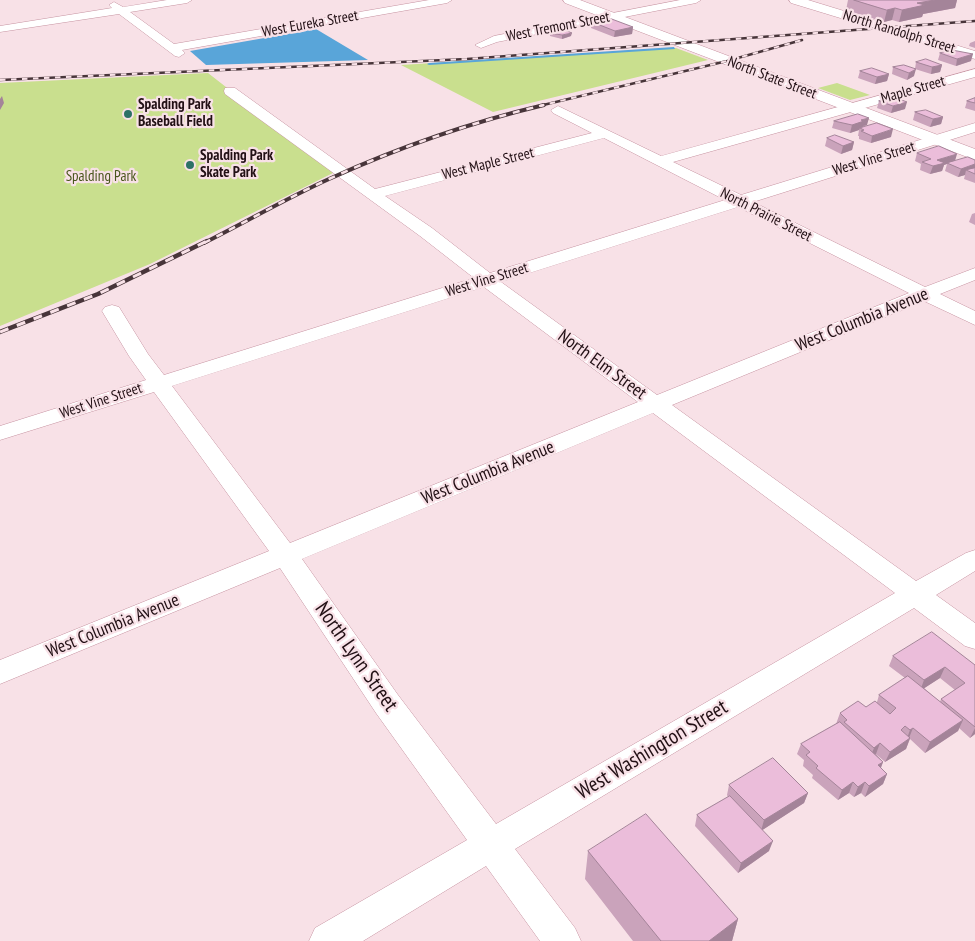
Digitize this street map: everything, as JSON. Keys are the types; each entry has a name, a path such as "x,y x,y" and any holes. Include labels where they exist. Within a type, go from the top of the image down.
{"main road":[{"name":"North State Street","path":"569,0 975,155"},
{"name":"North Randolph Street","path":"795,0 975,56"}],"street":[{"path":"108,0 122,10"},
{"path":"0,29 187,0"},
{"name":"West Eureka Street","path":"122,10 176,51 447,0"},
{"name":"West Tremont Street","path":"481,45 494,39 696,0"},
{"name":"Maple Street","path":"851,108 975,72"},
{"name":"North Elm Street","path":"230,90 510,298 975,638"},
{"path":"659,161 851,108"},
{"name":"North Prairie Street","path":"558,110 975,319"},
{"name":"West Vine Street","path":"0,433 156,377 488,280 975,127"},
{"name":"West Maple Street","path":"372,194 604,134"},
{"name":"West Columbia Avenue","path":"0,672 975,273"},
{"path":"112,311 139,356 156,377"},
{"name":"North Lynn Street","path":"156,377 285,555 387,704 562,941"},
{"name":"West Washington Street","path":"328,941 975,559"}],"green space":[{"path":"676,48 708,60 493,112 401,65"},
{"name":"Spalding Park","path":"208,73 335,172 150,264 0,326 0,83"},
{"path":"837,83 870,95 850,100 818,88"}],"water":[{"path":"316,29 368,60 206,65 190,51"}],"building":[{"path":"854,0 935,0 917,3 925,5 902,10 895,8 887,10"},
{"path":"609,18 633,27 615,31 592,22"},
{"path":"562,29 572,33 562,35 550,33"},
{"path":"952,50 973,54 957,59 940,53"},
{"path":"926,59 942,65 932,67 916,62"},
{"path":"904,65 916,69 909,73 893,67"},
{"path":"872,68 889,74 877,77 860,71"},
{"path":"894,97 907,102 893,106 879,101"},
{"path":"975,98 975,103 967,101"},
{"path":"926,110 943,117 933,119 915,112"},
{"path":"858,114 869,118 852,125 834,121"},
{"path":"877,123 893,129 872,136 861,131 864,130 860,128"},
{"path":"835,135 854,142 843,146 827,138"},
{"path":"939,146 957,154 937,160 945,163 933,166 922,162 931,159 917,153"},
{"path":"968,157 975,160 975,164 961,169 947,163"},
{"path":"975,168 975,174 966,170"},
{"path":"932,632 975,665 975,727 941,699 965,683 945,667 924,680 893,656"},
{"path":"908,676 963,720 930,742 913,728 910,730 905,726 901,730 910,738 890,752 880,743 874,748 844,722 847,720 840,713 858,701 866,707 875,701 890,714 896,708 879,695"},
{"path":"840,722 883,762 878,765 887,774 869,786 865,782 858,787 853,782 842,790 816,768 818,766 806,755 810,752 801,744"},
{"path":"773,758 808,793 764,820 729,785"},
{"path":"730,796 773,841 741,863 697,815"},
{"path":"646,814 738,919 709,941 661,941 588,851"}],"waterway":[{"path":"429,64 674,48"}],"railway":[{"path":"0,80 467,59 975,21"},
{"path":"539,106 727,61 802,40"},
{"path":"204,243 313,186 381,157 462,128 544,105"},
{"path":"0,332 98,294 207,241"}],"place":[{"name":"Spalding Park Baseball Field","path":"128,114"},
{"name":"Spalding Park Skate Park","path":"190,165"}]}
